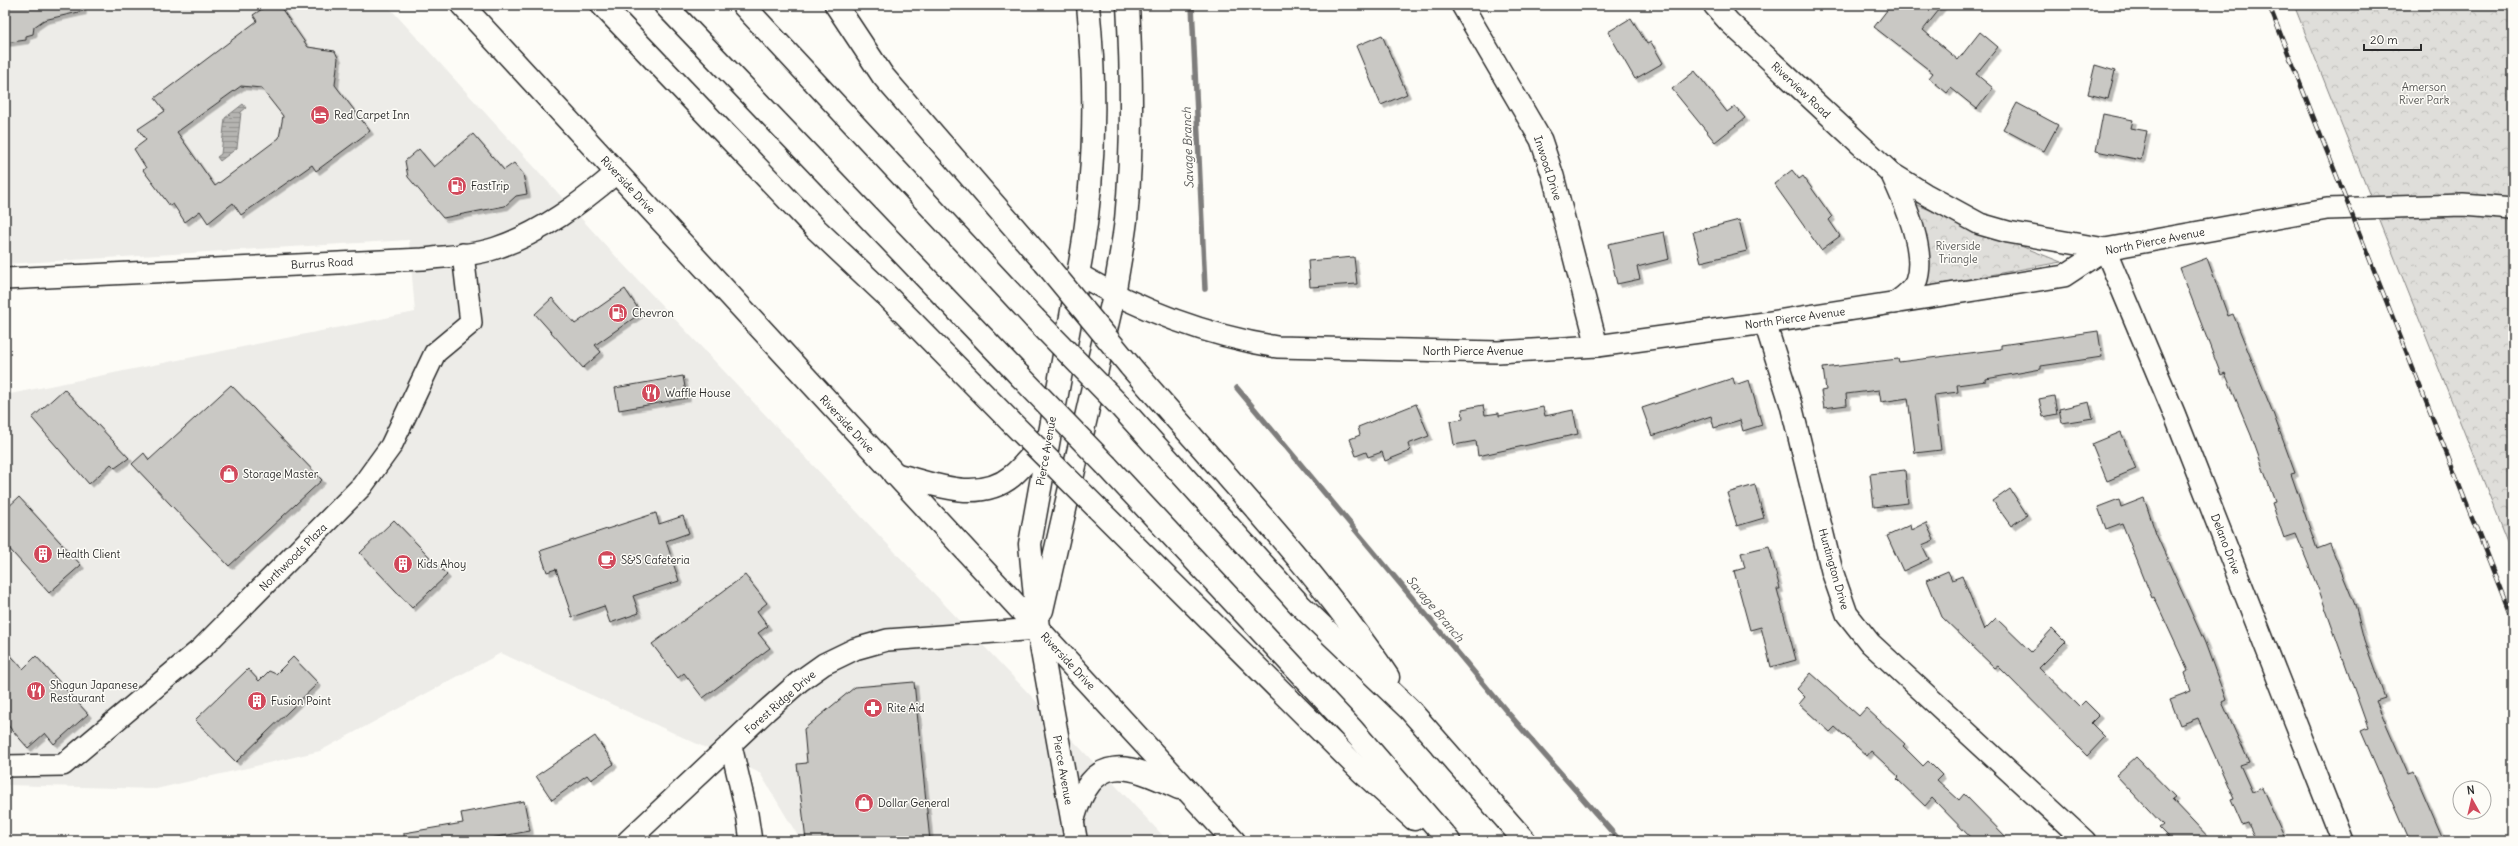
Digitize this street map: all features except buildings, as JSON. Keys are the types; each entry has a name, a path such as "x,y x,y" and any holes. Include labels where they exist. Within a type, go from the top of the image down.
{"main road":[{"name":"Riverside Drive","path":"462,5 1234,841"},
{"path":"602,5 804,217 888,297 1010,421 1361,771 1438,841"},
{"path":"666,5 1107,466 1351,728 1448,841"},
{"path":"743,5 1034,318 1119,405 1300,605 1410,710 1525,841"},
{"path":"836,5 883,76 1046,263 1130,366 1287,547 1362,638 1410,710"},
{"name":"Pierce Avenue","path":"1074,832 1038,629 1030,544 1078,274 1090,185 1093,107 1088,5"},
{"name":"Pierce Avenue","path":"1038,629 1114,295 1125,221 1131,135 1132,69 1128,5"},
{"path":"894,474 963,490 984,489 994,486 1012,476 1048,437"},
{"path":"1074,832 1080,798 1086,786 1096,776 1108,770 1136,769 1188,792"}],"street":[{"name":"Inwood Drive","path":"1462,5 1541,140 1553,176 1597,346"},
{"name":"Riverview Road","path":"1714,5 1735,28 1891,173 1956,212 1980,224 2008,232 2105,249"},
{"name":"Burrus Road","path":"5,279 423,259 463,254 496,248 544,225 580,204 616,172"},
{"name":"Riverview Road","path":"1891,173 1911,224 1919,265 1916,282 1909,292 1895,303"},
{"name":"North Pierce Avenue","path":"1078,274 1114,295 1203,331 1277,347 1498,352 1597,346 1765,323 2064,276 2105,249 2327,209 2462,205 2513,209"},
{"name":"Delano Drive","path":"2105,249 2174,413 2342,841"},
{"name":"Northwoods Plaza","path":"5,766 62,765 202,648 362,486 391,446 435,353 471,323 463,254"},
{"name":"Huntington Drive","path":"1765,323 1791,405 1832,571 1847,614 1870,643 2085,841"},
{"name":"Forest Ridge Drive","path":"628,841 800,681 824,664 855,649 887,640 1038,629"},
{"path":"731,746 751,841"}],"shaded area":[{"path":"5,5 387,5 620,261 1168,841 801,841 760,773 501,653 320,751 156,789 5,785 5,395 415,312 409,240 5,264"},
{"path":"243,104 246,108 241,112 237,148 220,161 217,157 221,154 225,118"}],"green space":[{"name":"Amerson River Park","path":"2294,5 2513,5 2513,555"},
{"name":"Riverside Triangle","path":"1915,204 2061,262 1925,287 1929,249"}],"waterway":[{"name":"Savage Branch","path":"1192,5 1205,289"},
{"name":"Savage Branch","path":"1237,388 1508,713 1620,841"}],"railway":[{"path":"2269,5 2513,621"}],"place":[{"name":"Red Carpet Inn","path":"320,115"},
{"name":"FastTrip","path":"457,186"},
{"name":"Chevron","path":"618,313"},
{"name":"Waffle House","path":"651,393"},
{"name":"Storage Master","path":"229,474"},
{"name":"Health Client","path":"43,554"},
{"name":"S&S Cafeteria","path":"607,560"},
{"name":"Kids Ahoy","path":"403,564"},
{"name":"Shogun Japanese Restaurant","path":"36,691"},
{"name":"Fusion Point","path":"257,701"},
{"name":"Rite Aid","path":"873,708"},
{"name":"Dollar General","path":"864,803"}]}
